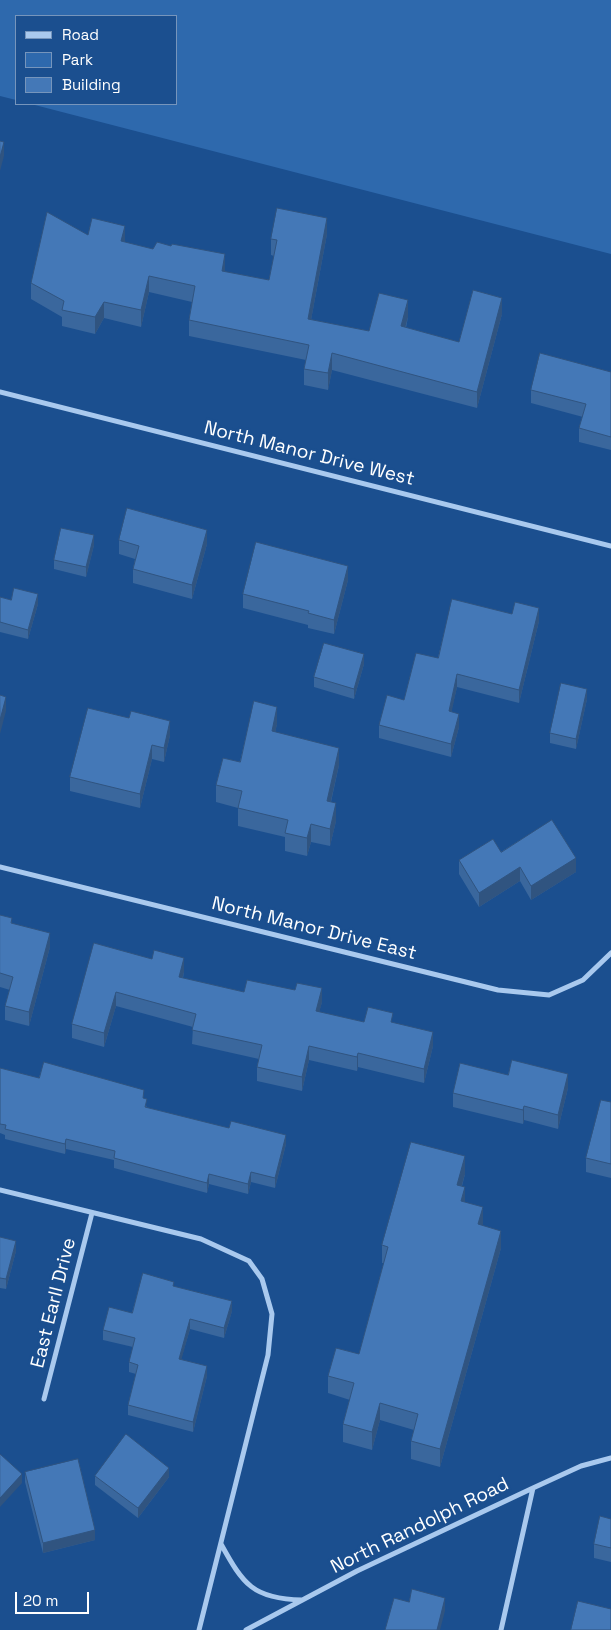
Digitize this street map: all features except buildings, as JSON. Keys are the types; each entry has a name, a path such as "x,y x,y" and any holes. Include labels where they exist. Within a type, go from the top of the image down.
{"street":[{"name":"North Manor Drive West","path":"0,392 611,546"},
{"name":"North Manor Drive East","path":"0,867 498,990 549,995 583,980 611,953"},
{"path":"0,1190 201,1239 249,1261 262,1279 272,1314 268,1355 199,1630"},
{"name":"East Earll Drive","path":"44,1399 92,1213"},
{"name":"North Randolph Road","path":"246,1630 357,1571 533,1488 581,1466 611,1458"},
{"path":"501,1630 533,1488"},
{"path":"220,1544 237,1573 250,1587 266,1595 288,1600 304,1600"}],"green space":[{"path":"0,0 611,0 611,254 35,105 178,105 178,15 15,15 15,100 0,96"}]}
